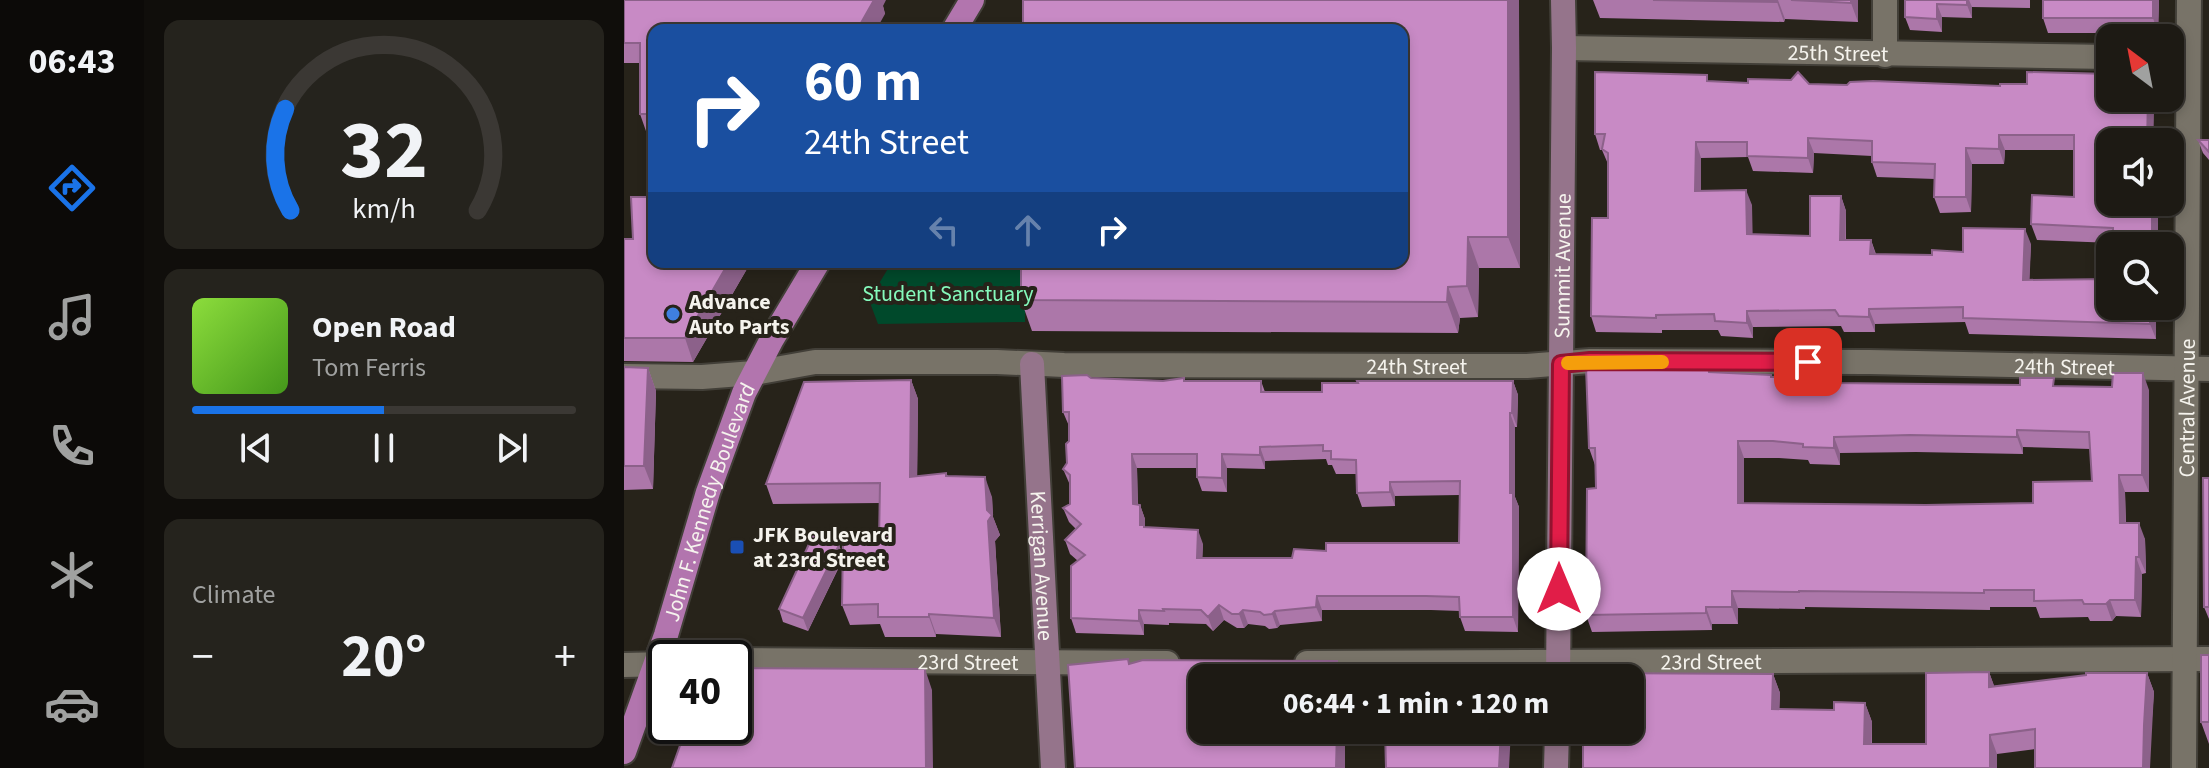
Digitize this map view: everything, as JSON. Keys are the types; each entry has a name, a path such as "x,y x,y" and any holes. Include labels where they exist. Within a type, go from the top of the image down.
{"main road":[{"path":"958,24 972,0"},
{"name":"John F. Kennedy Boulevard","path":"665,640 708,492 744,393 815,268"},
{"name":"John F. Kennedy Boulevard","path":"624,752 648,693"}],"street":[{"name":"Summit Avenue","path":"1558,664 1563,0"},
{"path":"1885,0 1885,55"},
{"name":"Central Avenue","path":"2184,768 2184,659 2198,369 2189,0"},
{"name":"25th Street","path":"1564,48 2096,57"},
{"name":"24th Street","path":"624,376 702,377 754,373 815,362 1498,366 1590,361 1855,362 2198,369"},
{"name":"Kerrigan Avenue","path":"1032,364 1053,768"},
{"name":"23rd Street","path":"1644,668 2209,659"},
{"name":"23rd Street","path":"752,660 1185,663"},
{"name":"23rd Street","path":"1278,663 1318,664"},
{"path":"624,665 648,664"},
{"path":"1556,768 1557,744"}],"green space":[{"name":"Student Sanctuary","path":"888,268 1026,268 1025,322 878,324 869,300"}],"building":[{"path":"624,0 874,0 860,24 648,24 648,114 640,114 640,43 624,43"},
{"path":"1023,0 1508,0 1508,237 1468,237 1467,286 1448,287 1447,302 1021,300 1021,268 1408,268 1408,24 1023,24"},
{"path":"1653,0 1777,0 1777,2"},
{"path":"1791,0 1851,0 1851,3"},
{"path":"1905,0 1967,0 1967,5 1937,4 1937,19 1905,17"},
{"path":"2043,0 2153,0 2153,18 2043,18"},
{"path":"1595,72 1707,75 1707,81 1748,83 1748,79 1791,80 1798,72 1809,84 1847,85 1850,82 1873,81 2000,86 2027,84 2027,72 2096,74 2096,112 2148,112 2147,128 2096,128 2096,216 2152,216 2152,232 2113,232 2113,228 2031,224 2032,195 2074,197 2074,135 1999,135 1999,149 1966,148 1966,197 1934,197 1935,164 1872,162 1872,141 1808,138 1808,158 1747,156 1747,142 1696,142 1695,191 1746,190 1747,234 1810,236 1810,196 1841,196 1840,240 1871,240 1870,254 1932,255 1932,250 1963,252 1963,228 2025,229 2023,280 2096,279 2096,320 2150,320 2150,324 1963,318 1963,307 1869,309 1869,317 1839,316 1835,310 1747,311 1747,323 1715,321 1714,314 1656,315 1656,318 1591,316 1592,218 1608,218 1608,153 1602,149 1605,134 1595,134"},
{"path":"2198,140 2209,140 2209,152"},
{"path":"631,197 648,197 648,268 726,268 685,338 624,338 624,239 633,239"},
{"path":"624,367 648,368 644,466 624,466"},
{"path":"1586,367 1708,367 1709,372 1835,379 1835,383 2020,385 2020,378 2054,378 2053,386 2112,387 2113,373 2143,373 2142,475 2119,475 2120,523 2139,523 2135,600 2110,600 2106,604 2084,604 2082,600 2034,601 2034,590 1984,590 1984,593 1732,591 1732,607 1706,607 1706,613 1586,615 1587,489 1596,488 1595,448 1589,448","holes":["2017,430 2089,432 2092,481 2033,482 2033,503 1738,503 1738,441 1773,441 1803,444 1803,447 1834,448 1834,437 2017,437"]},
{"path":"1062,376 1163,381 1184,378 1184,381 1261,381 1261,392 1322,392 1322,383 1357,381 1513,381 1510,493 1513,493 1513,617 1460,617 1459,597 1317,596 1316,607 1264,615 1243,610 1232,614 1219,605 1208,617 1201,610 1163,609 1139,610 1139,621 1071,618 1071,566 1085,555 1065,540 1081,524 1063,508 1070,504 1070,475 1063,469 1067,463 1069,412 1063,412","holes":["1323,445 1323,451 1331,451 1331,459 1356,460 1357,493 1390,492 1390,482 1460,481 1459,543 1326,543 1326,551 1294,549 1292,558 1197,558 1198,530 1140,525 1140,505 1133,504 1132,454 1197,454 1197,477 1222,478 1222,454 1260,455 1260,447"]},
{"path":"911,380 910,477 946,473 946,476 985,477 987,510 992,515 988,521 994,618 929,614 929,617 878,617 878,604 842,605 843,543 879,542 880,483 766,484 804,382"},
{"path":"2203,478 2209,478 2209,607 2204,607"},
{"path":"815,531 839,545 803,618 779,609"},
{"path":"2201,655 2209,655 2209,722 2201,722"},
{"path":"1128,659 1129,664 1143,660 1337,661 1337,664 1188,664 1188,744 1337,744 1336,768 1075,768 1068,665"},
{"path":"752,668 925,669 926,768 672,768 681,744 752,744"},
{"path":"1989,672 1989,687 2086,673 2147,673 2143,768 2035,768 2035,729 1990,735 1990,768 1583,768 1583,744 1644,744 1644,673 1773,674 1772,709 1834,710 1834,702 1865,703 1864,744 1926,744 1926,673"},
{"path":"1385,744 1500,744 1499,768 1386,768"}],"slow traffic":[{"path":"1568,363 1662,362"}],"place":[{"name":"Advance Auto Parts","path":"673,314"},
{"name":"JFK Boulevard at 23rd Street","path":"737,547"}],"route":[{"path":"1559,589 1561,364 1590,361 1808,362"}]}
